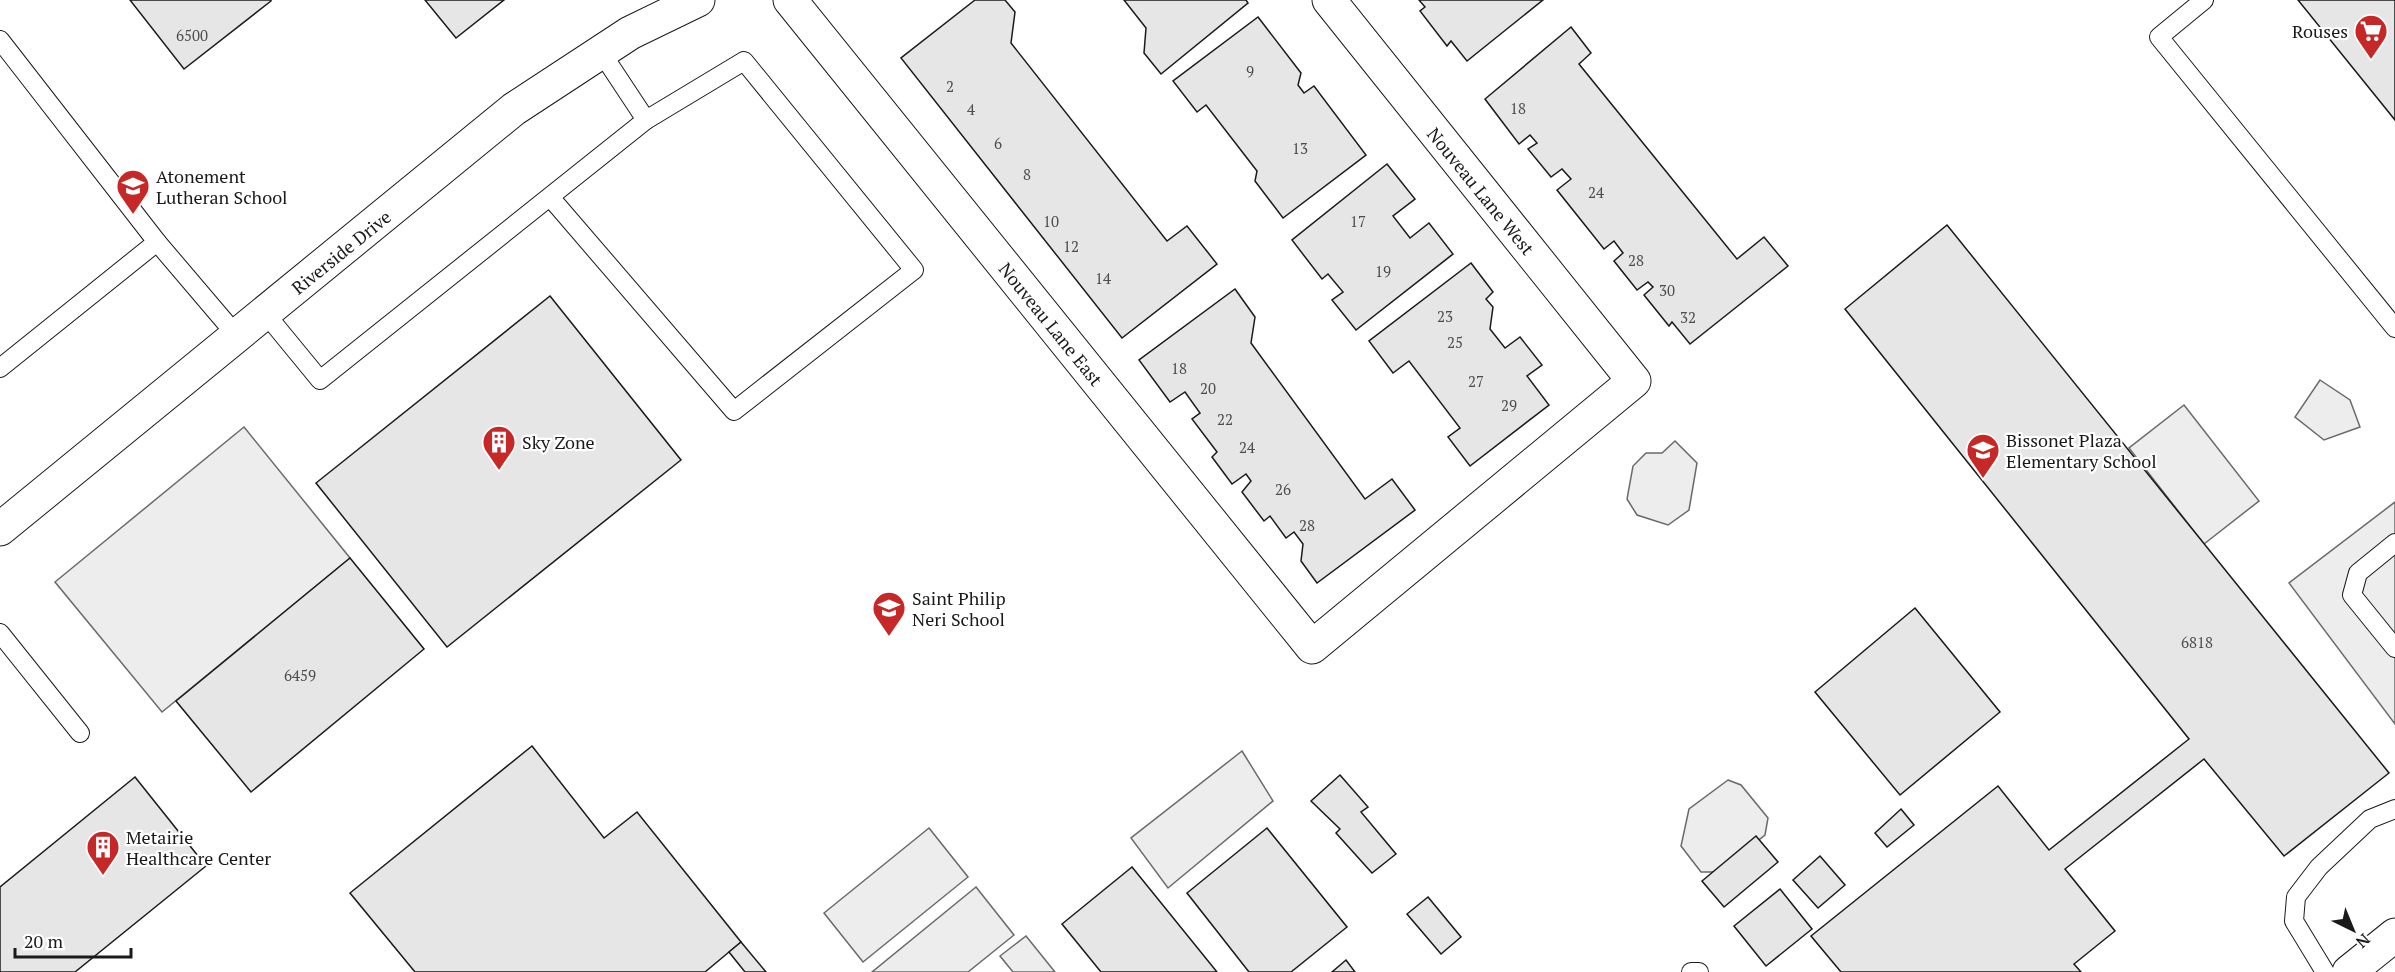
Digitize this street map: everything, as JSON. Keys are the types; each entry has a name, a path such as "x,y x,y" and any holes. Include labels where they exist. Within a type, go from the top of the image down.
{"street":[{"name":"Riverside Drive","path":"0,529 514,109 630,33 698,0"},
{"name":"Nouveau Lane East","path":"790,0 1312,647 1634,381"},
{"name":"Nouveau Lane West","path":"1329,0 1634,381"},
{"path":"2349,972 2395,935"}],"lane":[{"path":"2204,0 2159,36 2395,328"},
{"path":"0,40 157,242 237,336"},
{"path":"601,52 646,120"},
{"path":"265,313 320,380 550,196 646,120 744,61 914,270 734,411 550,196"},
{"path":"0,368 157,242"},
{"path":"2395,543 2358,573 2352,595 2395,648"},
{"path":"0,633 80,733"},
{"path":"2325,972 2294,921 2296,897 2319,867 2370,819 2395,808"},
{"path":"1691,972 1699,972"}],"shaded area":[{"path":"2320,380 2350,400 2360,427 2324,440 2295,417"},
{"path":"2184,405 2259,501 2204,544 2129,448"},
{"path":"244,427 350,558 162,712 55,582"},
{"path":"1675,441 1697,463 1689,510 1668,525 1637,515 1627,499 1633,466 1646,453 1662,453"},
{"path":"2395,502 2395,724 2289,583"},
{"path":"1242,751 1273,801 1168,888 1131,838"},
{"path":"1728,780 1741,785 1768,818 1765,835 1718,872 1701,872 1681,846 1689,809"},
{"path":"929,828 968,877 863,962 824,913"},
{"path":"976,887 1014,935 968,972 872,972"},
{"path":"1026,936 1055,972 1013,972 1000,956"}],"building":[{"path":"130,0 271,0 271,1 184,69"},
{"path":"425,0 504,0 456,38"},
{"path":"975,0 1005,0 1015,12 1011,43 1167,241 1187,226 1217,264 1122,338 901,58"},
{"path":"1124,0 1246,0 1248,3 1161,74 1144,53 1146,28"},
{"path":"1419,0 1543,0 1467,61 1451,41 1447,46 1420,11 1425,7"},
{"name":"Rouses","path":"2298,0 2395,0 2395,120"},
{"path":"1258,17 1301,73 1298,85 1304,93 1314,86 1366,155 1283,218 1255,181 1257,171 1206,105 1197,112 1173,81"},
{"path":"1571,27 1591,53 1579,64 1737,259 1764,237 1788,266 1690,344 1672,322 1669,326 1644,295 1653,287 1648,282 1637,290 1614,261 1623,253 1614,241 1604,249 1557,190 1571,179 1562,169 1551,177 1528,149 1537,143 1530,135 1519,144 1485,99"},
{"path":"1387,164 1415,199 1393,216 1410,238 1429,223 1453,254 1356,330 1332,300 1343,292 1328,274 1322,279 1292,240"},
{"path":"1947,225 2389,773 2284,856 2204,759 2065,869 2115,931 2074,964 2081,972 1841,972 1811,936 1998,786 2049,850 2189,739 1845,309"},
{"path":"1471,263 1493,292 1486,299 1493,307 1490,329 1505,348 1520,337 1542,365 1527,376 1549,405 1470,466 1448,437 1460,428 1409,361 1393,373 1369,341"},
{"path":"1235,289 1255,317 1251,343 1365,499 1392,479 1415,510 1317,583 1301,561 1303,544 1294,532 1286,538 1270,516 1264,521 1242,492 1251,481 1246,474 1232,484 1212,457 1217,452 1192,419 1200,413 1185,392 1170,402 1139,360"},
{"name":"Sky Zone","path":"550,296 681,460 447,647 316,483"},
{"path":"350,558 424,649 251,792 176,701"},
{"path":"1915,608 2000,712 1900,795 1815,692"},
{"path":"532,746 604,838 637,812 741,942 705,972 415,972 350,893"},
{"path":"1340,775 1368,807 1361,812 1396,854 1372,873 1336,833 1340,829 1311,801"},
{"name":"Metairie Healthcare Center","path":"135,777 206,866 75,972 0,972 0,887"},
{"path":"1901,809 1914,825 1887,847 1875,833"},
{"path":"1267,828 1347,927 1291,972 1249,972 1187,893"},
{"path":"1756,836 1778,862 1724,907 1702,881"},
{"path":"1820,856 1845,885 1818,908 1793,880"},
{"path":"1132,867 1217,972 1101,972 1062,924"},
{"path":"1780,889 1812,929 1766,966 1734,926"},
{"path":"1428,897 1461,937 1441,954 1407,914"},
{"path":"741,942 766,972 745,972 729,952"},
{"path":"1346,960 1355,972 1332,972"}],"place":[{"name":"Rouses","path":"2371,60"},
{"name":"Atonement Lutheran School","path":"133,215"},
{"name":"Sky Zone","path":"499,471"},
{"name":"Bissonet Plaza Elementary School","path":"1983,479"},
{"name":"Saint Philip Neri School","path":"889,637"},
{"name":"Metairie Healthcare Center","path":"103,876"}]}
